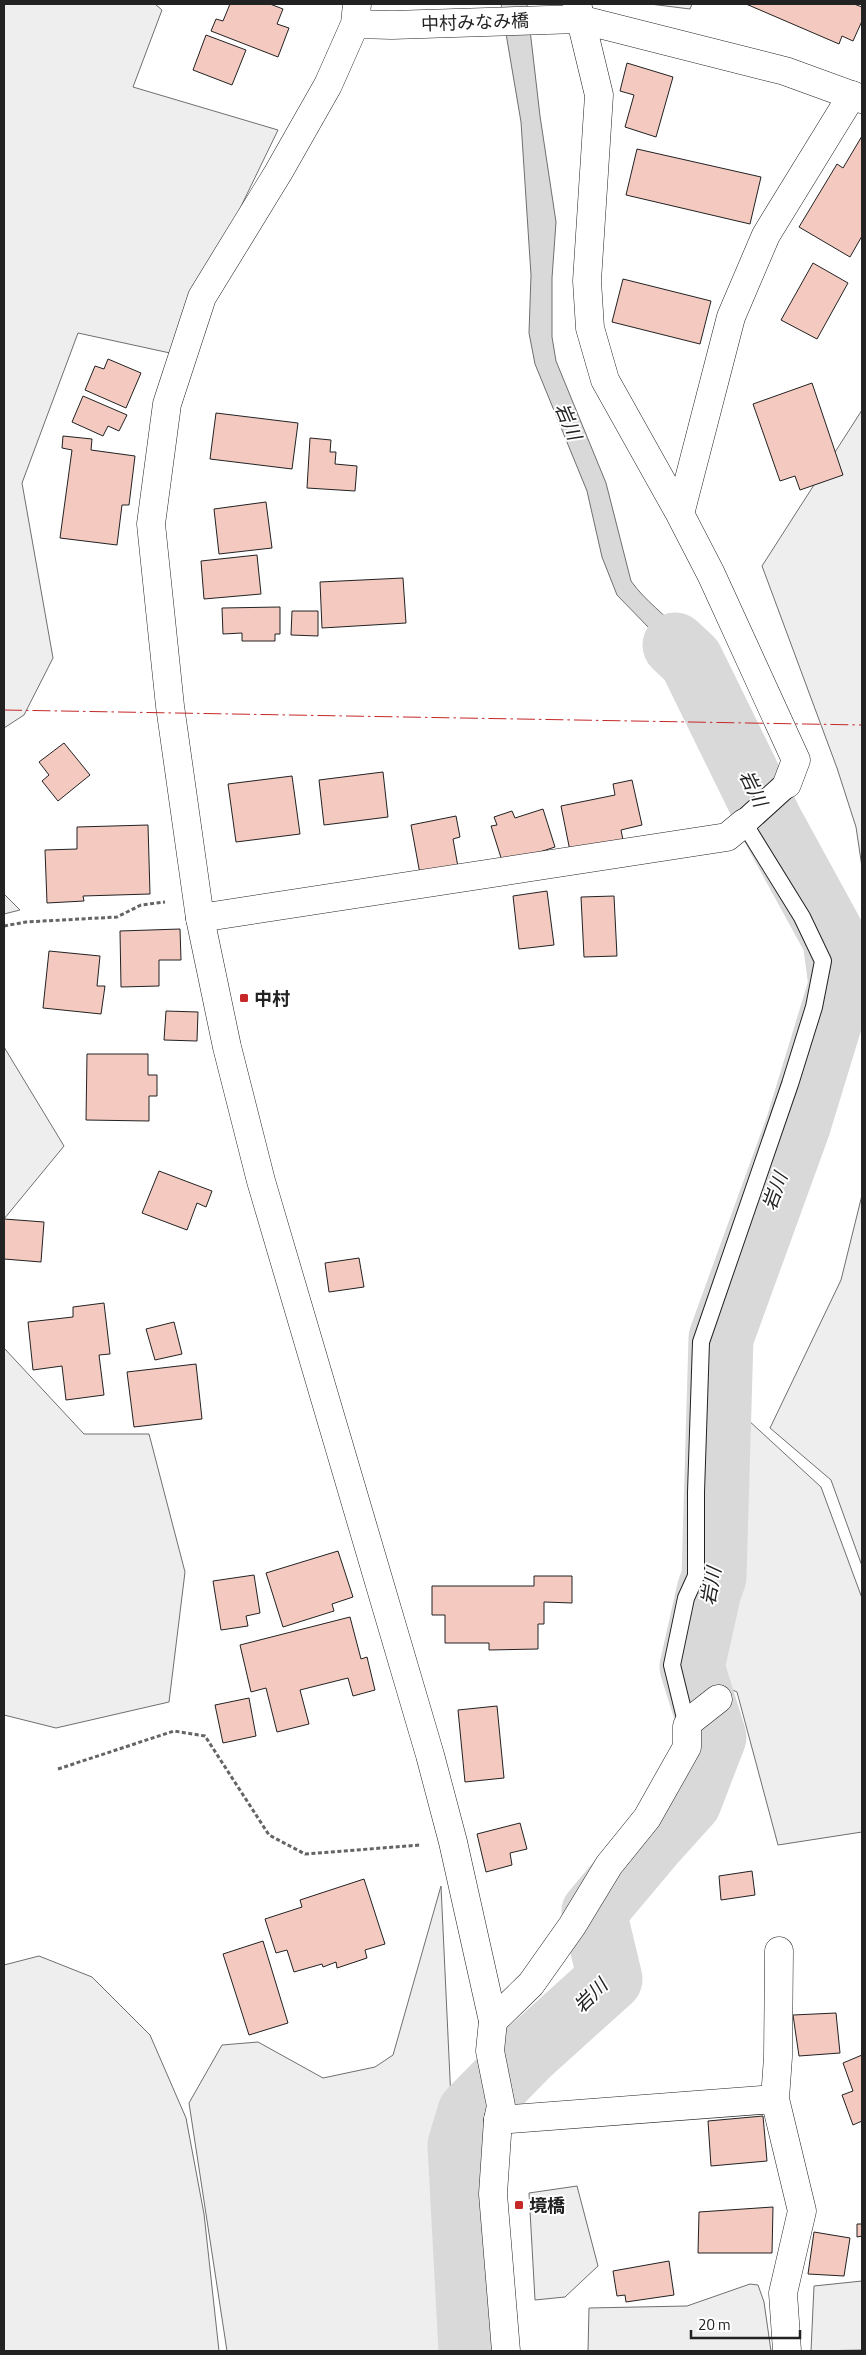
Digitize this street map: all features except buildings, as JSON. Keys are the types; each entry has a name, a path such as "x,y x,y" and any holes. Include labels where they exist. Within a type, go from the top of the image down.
{"street":[{"name":"中村みなみ橋","path":"356,14 392,25 571,14 859,91"},
{"path":"356,14 328,85 278,173 202,297 168,404 150,524 170,706 199,908 227,1047 261,1181 430,1756 453,1842 494,2021 490,2050 499,2113 493,2194 506,2351"},
{"path":"199,908 727,838 787,784 796,760 711,574 680,514 605,380 590,328 587,280 598,94 571,14"},
{"path":"680,514 731,317 766,235 859,91"},
{"path":"494,2021 531,1984 572,1926 609,1864 648,1818 687,1747 689,1723 718,1699"},
{"path":"779,1952 778,2057 774,2099 802,2211 783,2293 787,2351"},
{"path":"499,2113 774,2099"}],"lane":[{"path":"689,1723 672,1665 686,1598 696,1576 696,1492 701,1342 790,1084 814,1007 822,961 802,917 744,823"}],"path":[{"path":"4,926 26,922 117,917 141,905 199,908"},
{"path":"58,1769 174,1732 206,1736 269,1835 305,1854 453,1842"}],"shaded area":[{"path":"4,4 155,4 162,10 133,87 278,130 170,353 78,333 22,483 53,658 24,715 4,728"},
{"path":"650,4 692,4 690,9"},
{"path":"862,410 862,867 856,827 837,768 762,566"},
{"path":"4,894 20,910 4,914"},
{"path":"4,1047 64,1146 4,1219"},
{"path":"862,1195 862,1566 831,1480 770,1428 841,1280"},
{"path":"4,1348 84,1434 149,1434 185,1572 169,1702 56,1728 4,1715"},
{"path":"735,1408 821,1487 862,1598 862,1832 778,1845 737,1692 713,1681 708,1655 733,1569"},
{"path":"441,1886 451,2100 452,2351 227,2351 189,2103 222,2045 258,2042 323,2078 375,2067 393,2055"},
{"path":"39,1956 92,1977 150,2035 186,2118 204,2214 219,2351 4,2351 4,1965"},
{"path":"577,2186 598,2266 565,2297 535,2300 529,2193"},
{"path":"862,2281 862,2350 811,2351 814,2286"},
{"path":"750,2284 758,2285 764,2302 771,2351 588,2351 589,2308 687,2306"}],"water":[{"path":"501,4 527,4 540,116 556,222 552,278 552,337 556,361 606,483 631,581 676,627 696,653 725,717 717,725 685,665 617,595 602,557 587,491 535,364 529,333 531,275 521,122"}],"waterway":[{"name":"岩川","path":"471,2351 460,2145 470,2112 529,2052 610,1979 594,1912 689,1802 714,1737 692,1667 709,1591 714,1577 721,1338 798,1126 841,985 835,940 770,821 691,660 675,645"}],"power":[{"path":"4,710 862,725"}],"place":[{"name":"中村","path":"244,998"},
{"name":"境橋","path":"519,2205"}]}
